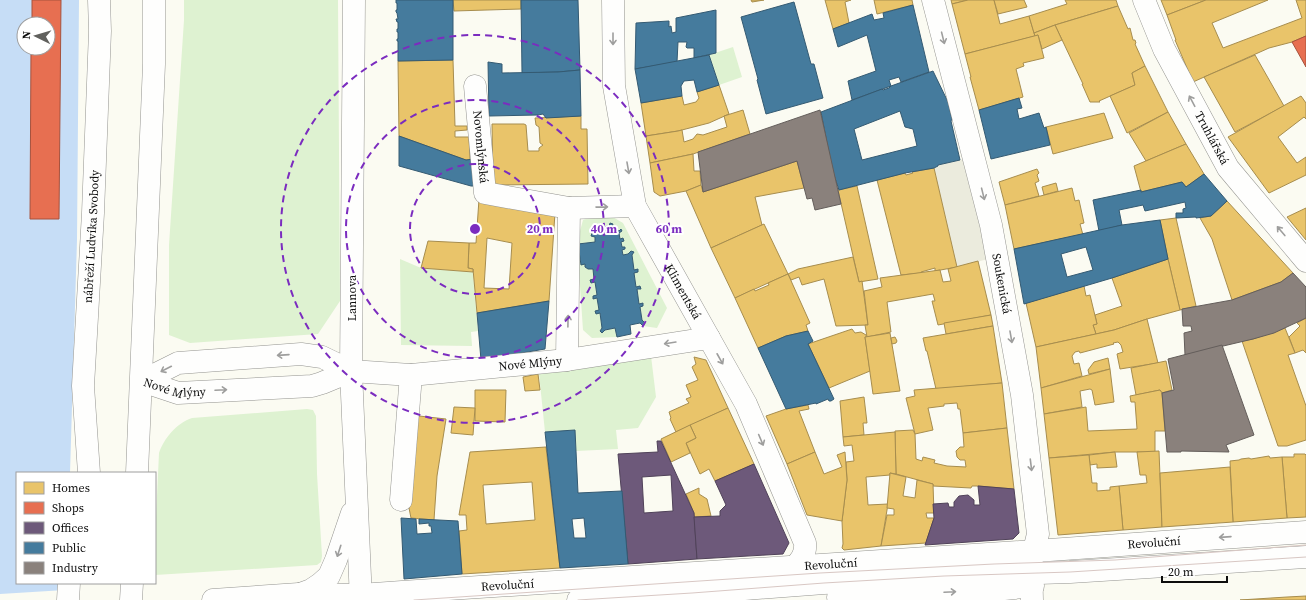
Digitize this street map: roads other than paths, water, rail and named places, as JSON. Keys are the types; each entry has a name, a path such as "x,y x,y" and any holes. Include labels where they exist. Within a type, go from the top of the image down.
{"street":[{"name":"nábřeží Ludvíka Svobody","path":"89,472 83,386 93,213 99,0"},
{"path":"137,472 154,64 154,0"},
{"name":"Lannova","path":"354,0 350,371 361,597"},
{"name":"Klimentská","path":"613,0 614,86 635,206 746,404 804,543 805,550 803,557 795,566"},
{"name":"Soukenická","path":"933,0 991,225 1022,395 1037,516 1038,534 1032,575"},
{"name":"Truhlářská","path":"1144,0 1164,49 1228,168 1306,261"},
{"name":"Novomlýnská","path":"474,86 485,193 569,208 635,206"},
{"path":"567,360 569,208"},
{"name":"Nové Mlýny","path":"142,381 178,362 301,354 322,357 350,371 411,375 567,360 709,338"},
{"name":"Nové Mlýny","path":"142,381 178,393 312,386 350,371"},
{"path":"400,500 411,375"},
{"path":"77,472 83,386"},
{"path":"213,600 292,597 311,590 320,584 329,576 333,569 356,500"},
{"name":"Revoluční","path":"804,600 995,590 1032,575 1306,532"},
{"path":"414,600 942,566 1032,575 1115,560 1306,545"},
{"path":"578,600 831,583 1032,575 1306,557"},
{"name":"Revoluční","path":"292,597 361,597 795,566 1032,575 1306,569"},
{"path":"68,600 69,584"},
{"path":"131,600 132,584"}],"water":[{"path":"0,0 79,0 77,240 70,472 16,472 16,584 63,584 62,600 0,600"}],"tram line":[{"path":"414,600 820,573 994,564 1115,560 1306,545"},
{"path":"578,600 824,583 944,576 1070,572 1306,557"}]}
